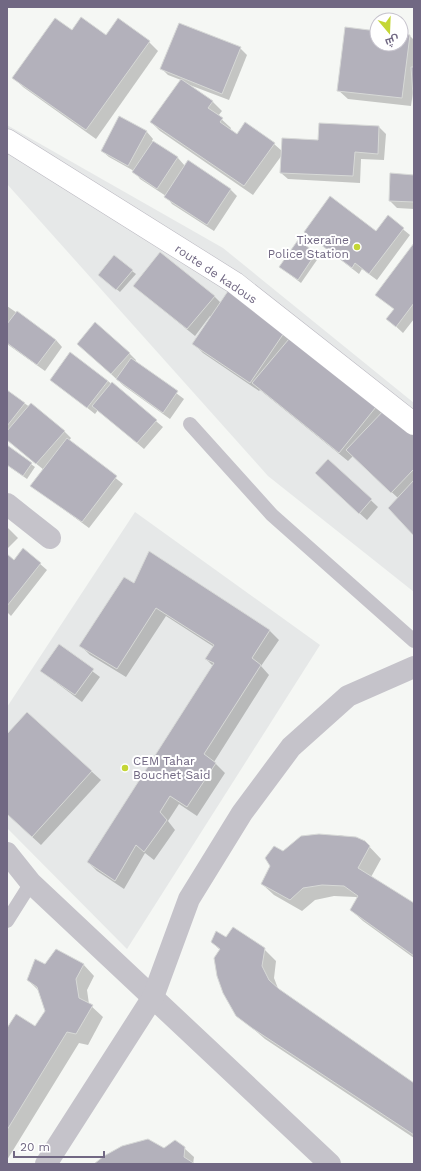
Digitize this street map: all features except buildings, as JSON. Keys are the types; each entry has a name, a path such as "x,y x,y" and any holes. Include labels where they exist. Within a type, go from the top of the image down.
{"main road":[{"name":"route de kadous","path":"7,140 234,283 414,424"}],"street":[{"path":"7,504 50,538"},
{"path":"46,1164 153,997 189,899 242,813 291,747 348,696 414,667"},
{"path":"7,853 31,883 329,1164"}],"lane":[{"path":"190,424 272,515 414,641"},
{"path":"7,921 31,883"}],"shaded area":[{"path":"7,125 223,248 414,403 414,592 268,476 7,184"},
{"name":"CEM Tahar Bouchet Said","path":"135,512 320,645 127,949 7,828 7,707"}],"place":[{"name":"Tixeraïne Police Station","path":"357,247"},
{"name":"CEM Tahar Bouchet Said","path":"125,768"}]}
